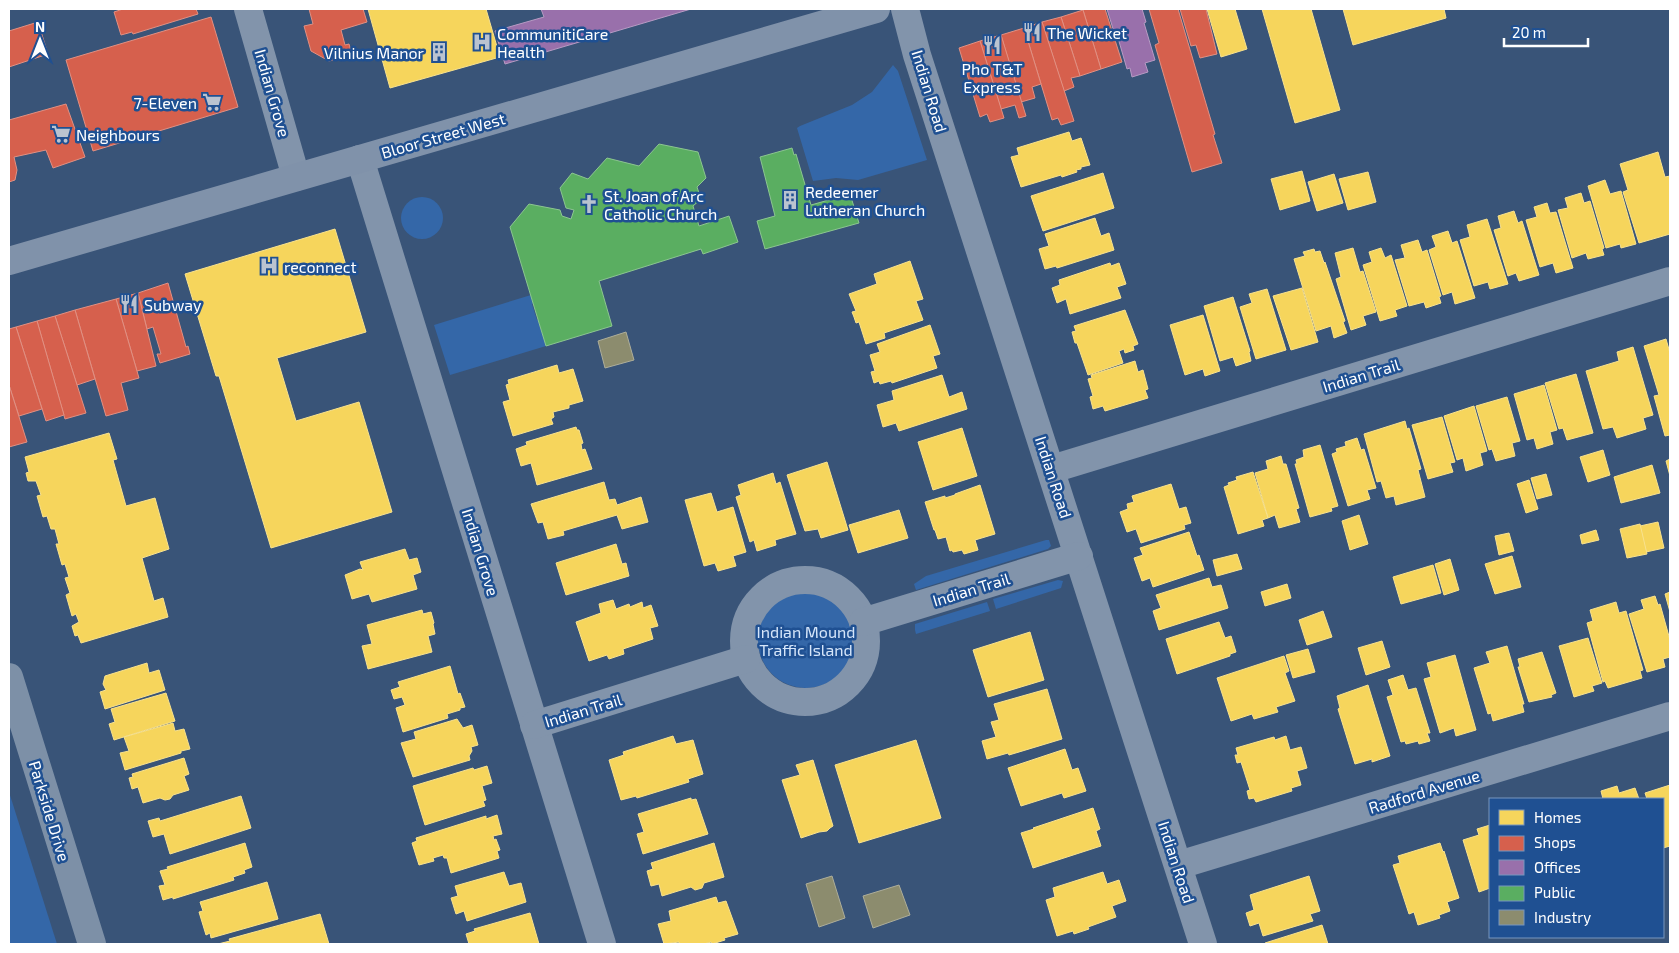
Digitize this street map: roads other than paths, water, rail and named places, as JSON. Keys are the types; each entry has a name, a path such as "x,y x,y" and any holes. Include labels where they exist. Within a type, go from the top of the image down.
{"main road":[{"name":"Bloor Street West","path":"9,262 876,9"},
{"name":"Parkside Drive","path":"9,677 92,944"}],"street":[{"name":"Indian Grove","path":"248,9 296,177"},
{"name":"Indian Road","path":"905,9 917,56 1204,944"},
{"name":"Indian Grove","path":"360,159 602,944"},
{"name":"Indian Trail","path":"1052,469 1670,281"},
{"name":"Indian Trail","path":"863,622 1079,556"},
{"path":"805,580 824,583 841,591 854,605 863,622 867,640 864,660 855,677 842,690 825,699 806,703 787,700 769,691 756,678 746,659 744,642 746,623 755,606 768,592 786,583 805,580"},
{"name":"Indian Trail","path":"534,725 746,659"},
{"name":"Radford Avenue","path":"1179,865 1670,716"}],"place":[{"name":"The Wicket","path":"1032,32"},
{"name":"CommunitiCare Health","path":"482,42"},
{"name":"Pho T&T Express","path":"992,45"},
{"name":"Vilnius Manor","path":"439,52"},
{"name":"7-Eleven","path":"212,102"},
{"name":"Neighbours","path":"61,134"},
{"name":"Redeemer Lutheran Church","path":"790,200"},
{"name":"St. Joan of Arc Catholic Church","path":"589,204"},
{"name":"reconnect","path":"269,266"},
{"name":"Subway","path":"129,304"}],"park label":[{"name":"Indian Mound Traffic Island","path":"806,640"}]}
